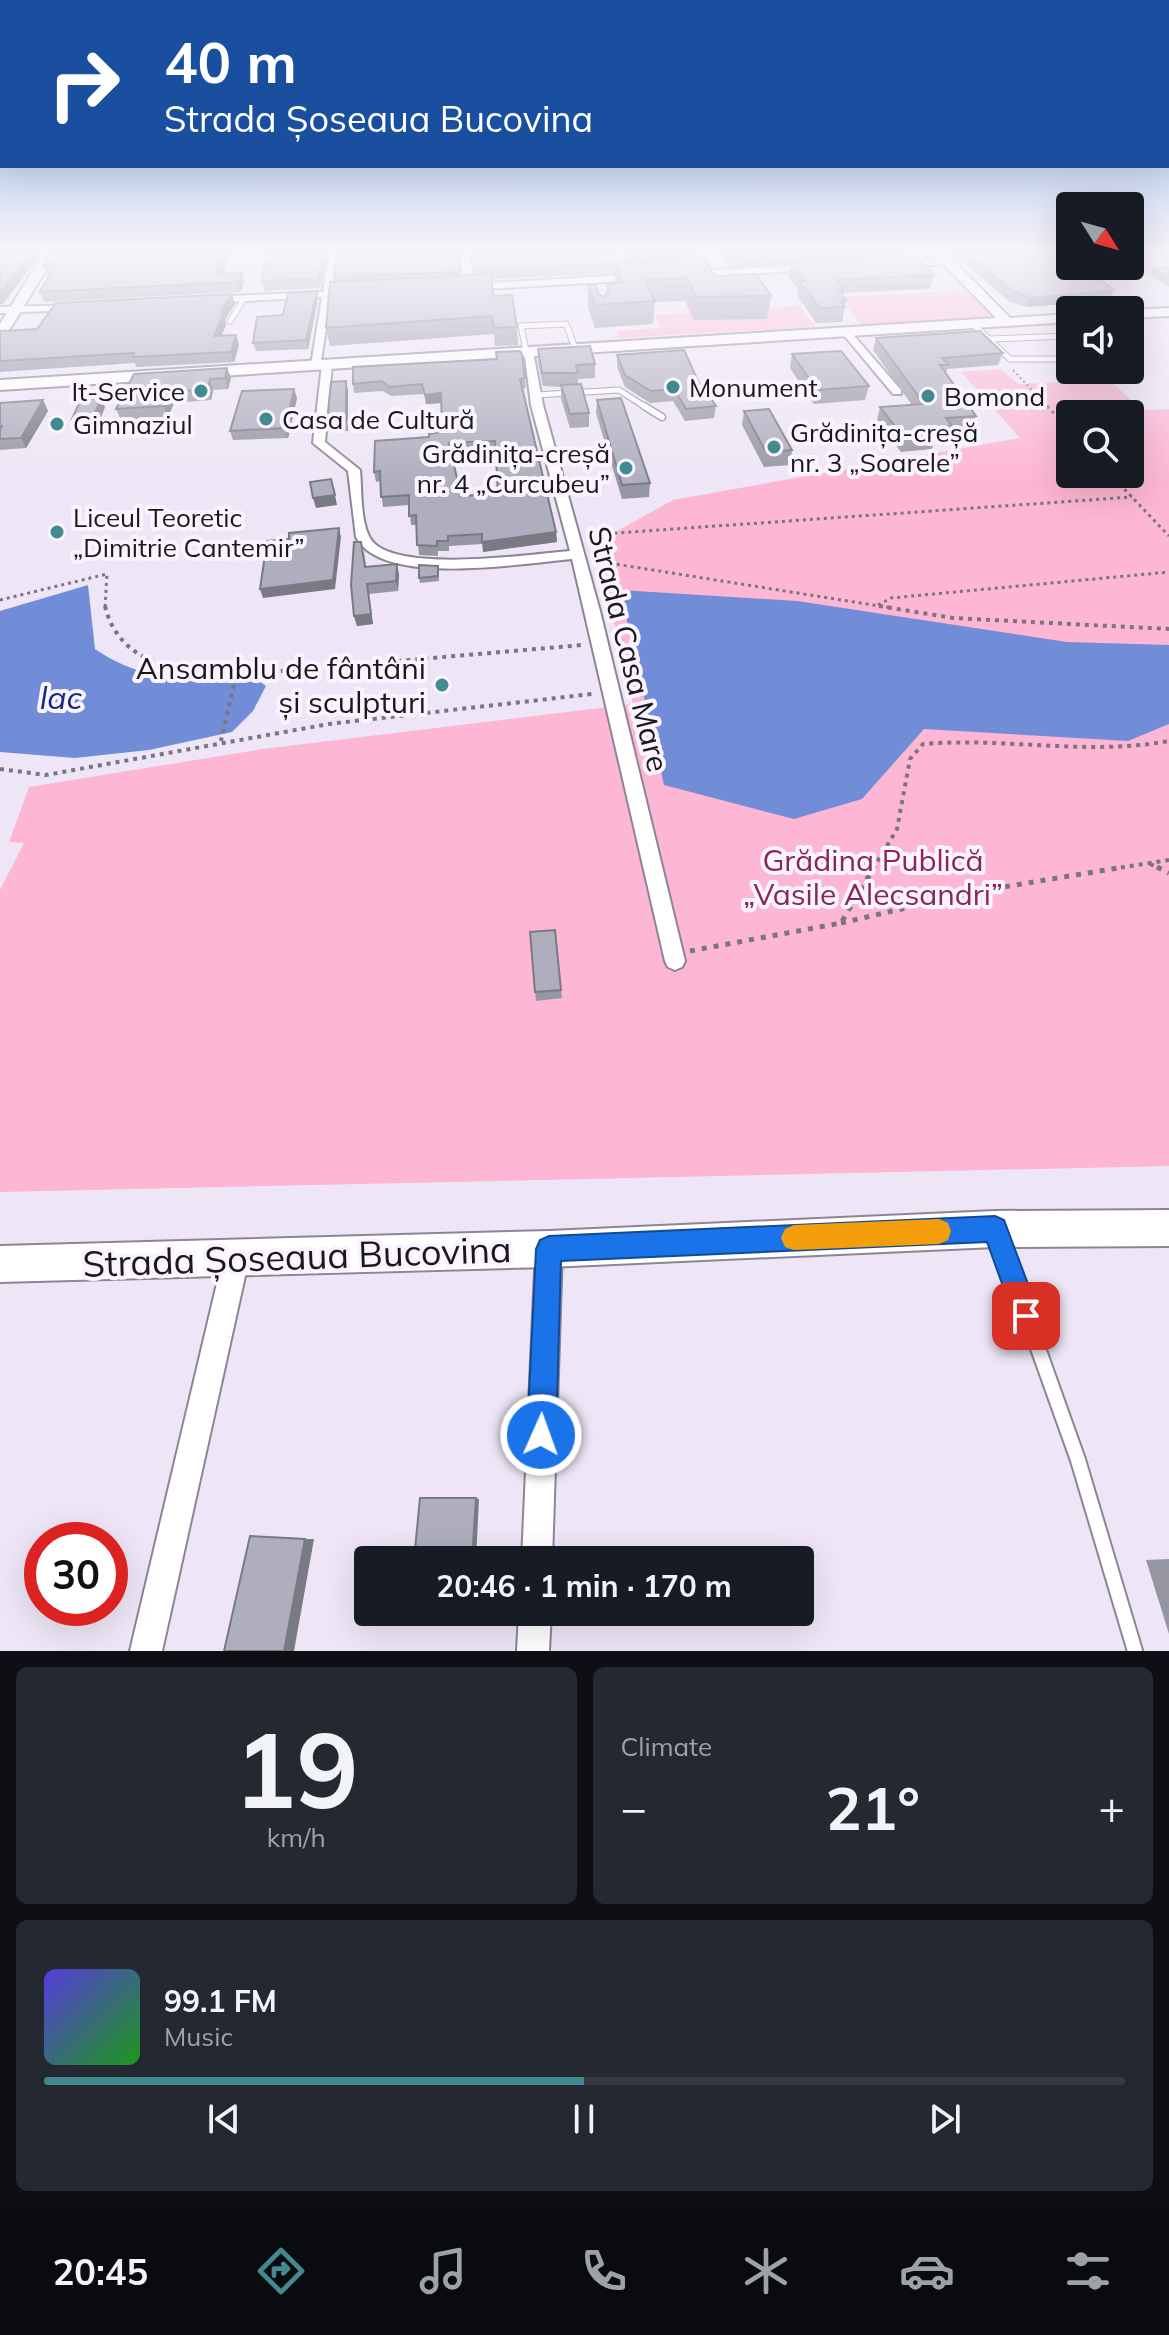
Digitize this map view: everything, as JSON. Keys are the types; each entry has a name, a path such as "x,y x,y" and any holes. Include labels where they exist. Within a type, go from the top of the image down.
{"main road":[{"path":"0,385 882,330"},
{"name":"Strada Șoseaua Bucovina","path":"0,1264 549,1249 995,1229 1169,1228"}],"street":[{"path":"324,330 319,443 354,470 366,543 377,552 411,563 577,554"},
{"path":"846,332 897,392"},
{"name":"Strada Casa Mare","path":"527,351 675,957"},
{"path":"538,1546 549,1249"},
{"path":"146,1651 236,1258"},
{"path":"533,1651 534,1626"}],"lane":[{"path":"522,330 527,351"},
{"path":"568,330 575,348"},
{"path":"979,330 1005,357 1014,360 1056,359"},
{"path":"988,339 1056,337"},
{"path":"536,395 619,390 662,417"},
{"path":"995,1229 1078,1460 1135,1651"}],"path":[{"path":"1010,367 1056,415"},
{"path":"1123,488 1169,536"},
{"path":"577,554 602,534 1132,497"},
{"path":"577,554 953,618 1169,629"},
{"path":"878,605 891,598 1169,572"},
{"path":"0,600 107,574 103,589 108,623 118,641 145,660 167,668 209,676 582,645 592,694 329,724 46,775 0,769"},
{"path":"589,670 607,669"},
{"path":"221,742 236,675"},
{"path":"841,923 897,829 910,759 923,744 992,740 1110,751 1169,741"},
{"path":"675,957 979,891 1169,860"},
{"path":"1148,863 1169,873"}],"green space":[{"path":"630,330 761,330 619,338 616,331"},
{"name":"Grădina Publică „Vasile Alecsandri”","path":"1000,369 1019,384 1114,384 1131,400 1056,400 1056,488 1144,488 1144,410 1169,409 1169,1166 0,1192 0,890 24,843 9,842 29,787 263,749 633,704 596,543 673,500 1020,438 961,372"}],"water":[{"name":"lac","path":"88,585 95,649 113,660 152,675 195,682 259,681 266,686 253,711 232,732 149,750 75,758 0,752 0,611"},
{"path":"620,590 797,601 1067,642 1169,645 1169,724 1128,741 924,729 862,799 794,819 664,785"}],"building":[{"path":"217,330 214,336 236,335 231,352 133,357 134,353 0,361 0,331"},
{"path":"255,330 308,330 306,340 253,343"},
{"path":"980,331 1003,353 942,358 949,365 940,365 976,416 946,418 952,426 929,427 936,436 905,439 880,407 924,404 876,338"},
{"path":"590,346 595,364 576,365 578,373 542,373 538,349"},
{"path":"684,350 698,381 716,406 686,409 674,389 651,391 625,375 617,355"},
{"path":"520,351 522,354 525,378 520,379 556,532 482,542 482,534 448,536 448,541 437,541 437,546 417,545 416,515 409,516 409,495 381,497 380,471 374,472 375,441 429,437 429,434 442,432 441,393 425,395 422,384 389,387 382,381 353,384 353,367 497,359 496,352","holes":["495,441 498,494 461,496 449,443"]},
{"path":"841,351 869,386 817,390 792,354"},
{"path":"227,368 225,378 210,379 207,389 170,392 164,406 116,409 134,374"},
{"path":"346,381 346,421 327,422 331,382"},
{"path":"581,384 589,413 570,414 561,385"},
{"name":"Casa de Cultură","path":"294,389 285,428 230,431 242,391"},
{"path":"101,398 93,418 72,419 81,399"},
{"path":"621,398 650,483 622,485 597,400"},
{"path":"43,400 21,438 0,439 0,403"},
{"path":"769,409 792,450 766,452 744,411"},
{"path":"331,479 335,495 313,498 310,482"},
{"path":"339,528 333,580 260,589 267,541 289,539 289,533"},
{"path":"354,542 361,542 365,567 397,564 396,581 367,584 371,614 354,616 351,585"},
{"path":"419,565 438,566 438,576 419,578"},
{"path":"555,930 561,990 535,992 530,932"},
{"path":"420,1498 476,1498 473,1546 415,1546"},
{"path":"250,1536 305,1539 284,1651 224,1651"}],"slow traffic":[{"path":"794,1238 939,1231"}],"place":[{"name":"Monument","path":"673,387"},
{"name":"It-Service","path":"201,391"},
{"name":"Bomond","path":"928,396"},
{"name":"Casa de Cultură","path":"266,419"},
{"name":"Gimnaziul","path":"57,424"},
{"name":"Grădinița-creșă nr. 3 „Soarele”","path":"774,447"},
{"name":"Grădinița-creșă nr. 4 „Curcubeu”","path":"626,468"},
{"name":"Liceul Teoretic „Dimitrie Cantemir”","path":"57,532"},
{"name":"Ansamblu de fântâni și sculpturi","path":"442,685"}],"route":[{"path":"541,1435 549,1249 995,1229 1026,1316"}]}
